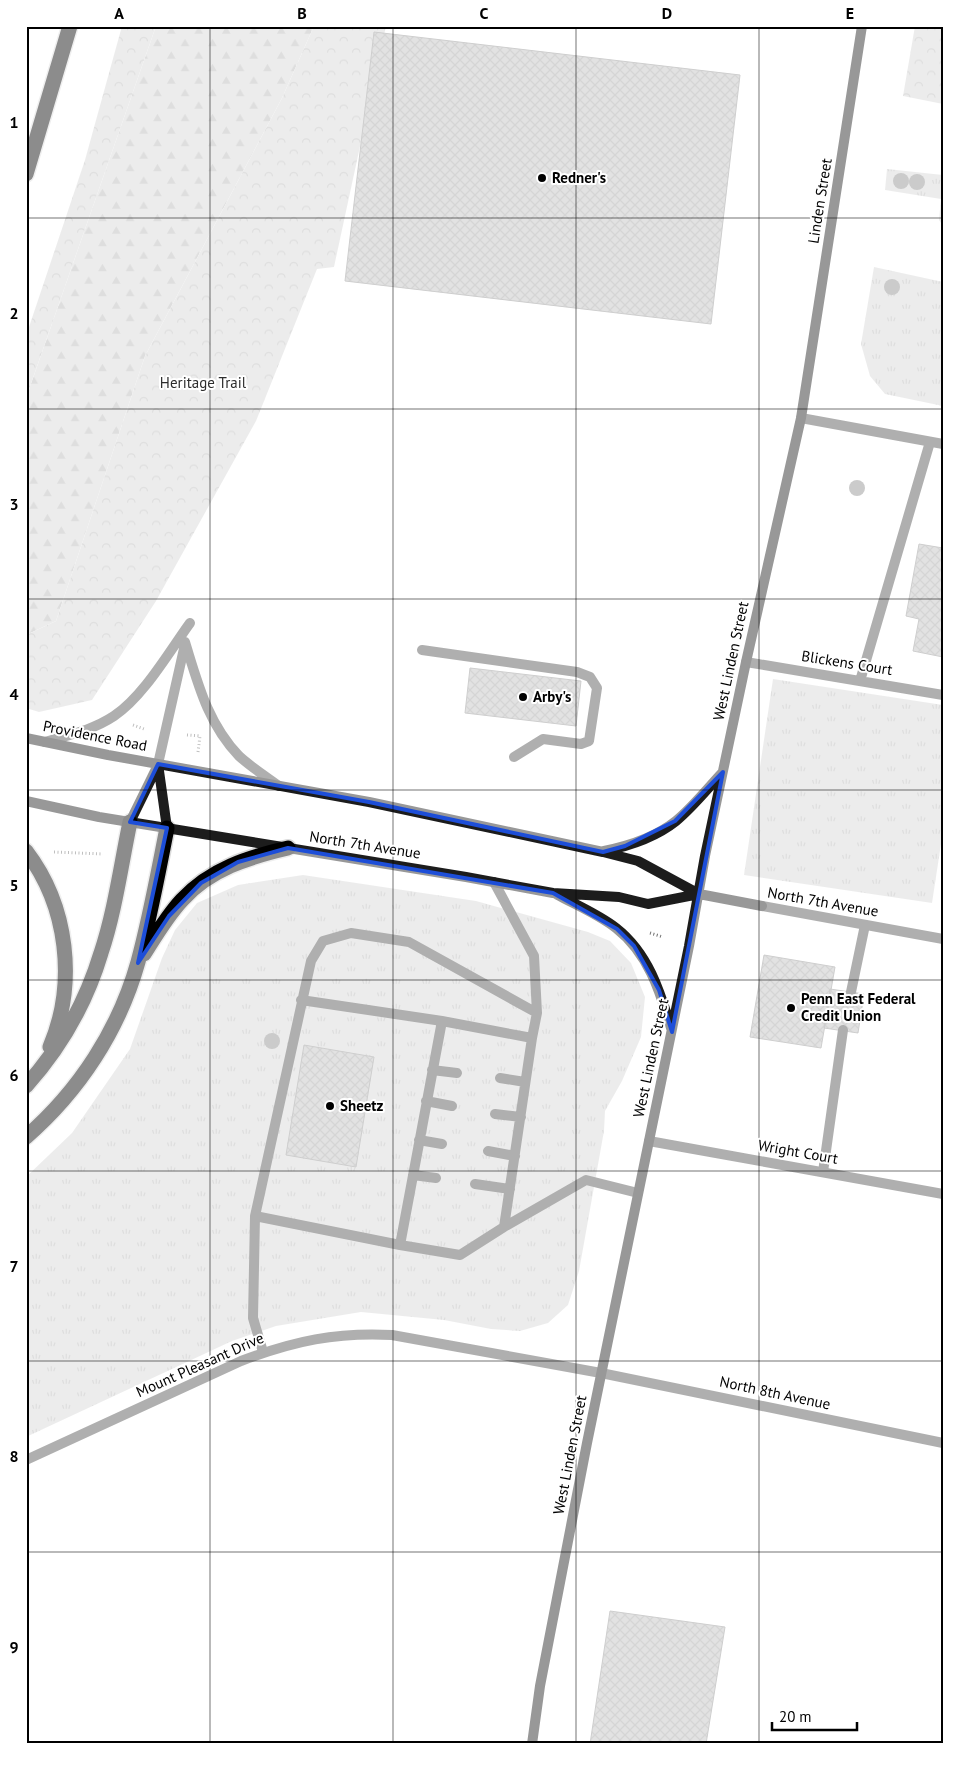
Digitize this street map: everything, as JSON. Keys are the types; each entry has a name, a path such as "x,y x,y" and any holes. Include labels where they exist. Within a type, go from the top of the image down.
{"highway":[{"path":"26,174 70,26"},
{"path":"26,1086 59,1045 75,1017 92,978 102,952 130,822"},
{"path":"26,1138 68,1096 90,1066 108,1035 124,1000 138,963 167,828"},
{"path":"138,963 169,916 183,899 201,883 219,871 238,862 288,848"},
{"path":"26,851 44,881 54,905 66,954 62,1008 55,1034 39,1072"}],"main road":[{"name":"Linden Street","path":"807,381 862,26"},
{"name":"West Linden Street","path":"532,1744 540,1686 601,1373 672,1032 723,772 801,418 807,381"},
{"name":"Providence Road","path":"26,738 158,764"},
{"name":"North 7th Avenue","path":"158,764 369,802 603,852 638,861 699,894 762,906"},
{"path":"130,822 158,764"},
{"path":"158,764 167,828"},
{"path":"603,852 625,846 667,827 691,806 723,772"},
{"name":"North 7th Avenue","path":"26,801 130,822 553,893 619,897 648,904 699,894"},
{"path":"553,893 610,924 634,946 648,967 659,990 672,1032"}],"street":[{"path":"801,418 943,444"},
{"path":"860,681 930,442"},
{"path":"45,742 84,731 114,716 130,703 142,690 190,623 158,764"},
{"path":"185,642 201,694 218,729 240,756 254,769 279,786"},
{"path":"422,650 577,672 590,677 597,688 589,740 581,744 543,739 514,757"},
{"name":"Blickens Court","path":"746,662 943,694"},
{"path":"494,882 534,956 537,1013 504,1227"},
{"name":"North 7th Avenue","path":"762,906 943,939"},
{"path":"851,992 864,925"},
{"path":"263,1352 253,1318 255,1216 311,961 323,942 351,933 409,942 537,1013"},
{"path":"302,1000 442,1021 532,1038"},
{"path":"400,1245 442,1021"},
{"path":"823,1172 843,1030"},
{"path":"432,1070 457,1073"},
{"path":"500,1078 525,1082"},
{"path":"426,1101 452,1106"},
{"path":"494,1114 521,1117"},
{"path":"419,1140 442,1144"},
{"name":"Wright Court","path":"649,1141 943,1194"},
{"path":"488,1151 515,1156"},
{"path":"413,1175 436,1178"},
{"path":"255,1216 460,1255 504,1227 586,1180 638,1193"},
{"path":"475,1184 510,1189"},
{"name":"Mount Pleasant Drive","path":"26,1460 263,1352 329,1337 359,1333 392,1335 601,1373"},
{"name":"North 8th Avenue","path":"601,1373 943,1443"}],"path":[{"path":"187,735 205,737"},
{"path":"198,756 200,736"},
{"path":"51,852 108,854"},
{"path":"646,932 663,937"}],"highlighted area":[{"path":"158,764 369,802 603,852 625,846 675,821 723,772 672,1032 659,990 634,946 617,929 553,893 288,848 238,862 201,883 169,916 138,963 167,828 130,822"}],"green space":[{"path":"122,26 156,26 26,398 26,336 85,160"},
{"path":"156,26 314,26 282,98 145,356 56,621 26,635 26,398"},
{"name":"Heritage Trail","path":"314,26 386,26 334,267 317,269 256,421 156,601 92,700 39,712 26,708 26,635 56,621 145,356 282,98"},
{"path":"915,26 943,26 943,104 903,96"},
{"path":"887,169 943,175 943,223 939,220 941,199 885,190"},
{"path":"874,267 943,282 943,406 885,394 870,376 861,344"},
{"path":"773,679 943,705 943,831 932,903 744,875"},
{"path":"303,875 476,901 588,932 610,941 631,963 645,997 641,1037 622,1081 605,1111 604,1131 579,1271 568,1305 548,1323 520,1331 491,1329 444,1320 361,1312 276,1326 232,1341 26,1437 26,1177 72,1133 130,1049 162,958 175,930 197,903 238,885"}],"building":[{"name":"Redner's","path":"374,32 740,75 711,324 345,281"},
{"path":"919,544 943,548 943,657 913,651 919,619 906,616"},
{"name":"Arby's","path":"470,668 581,681 576,726 465,713"},
{"name":"Penn East Federal Credit Union","path":"764,955 835,967 821,1048 750,1037"},
{"path":"830,989 864,994 858,1033 824,1028"},
{"name":"Sheetz","path":"304,1045 374,1057 356,1167 286,1155"},
{"path":"610,1611 725,1627 706,1744 590,1744"}],"place":[{"name":"Redner's","path":"542,178"},
{"name":"Arby's","path":"523,697"},
{"name":"Penn East Federal Credit Union","path":"791,1008"},
{"name":"Sheetz","path":"330,1106"}]}
